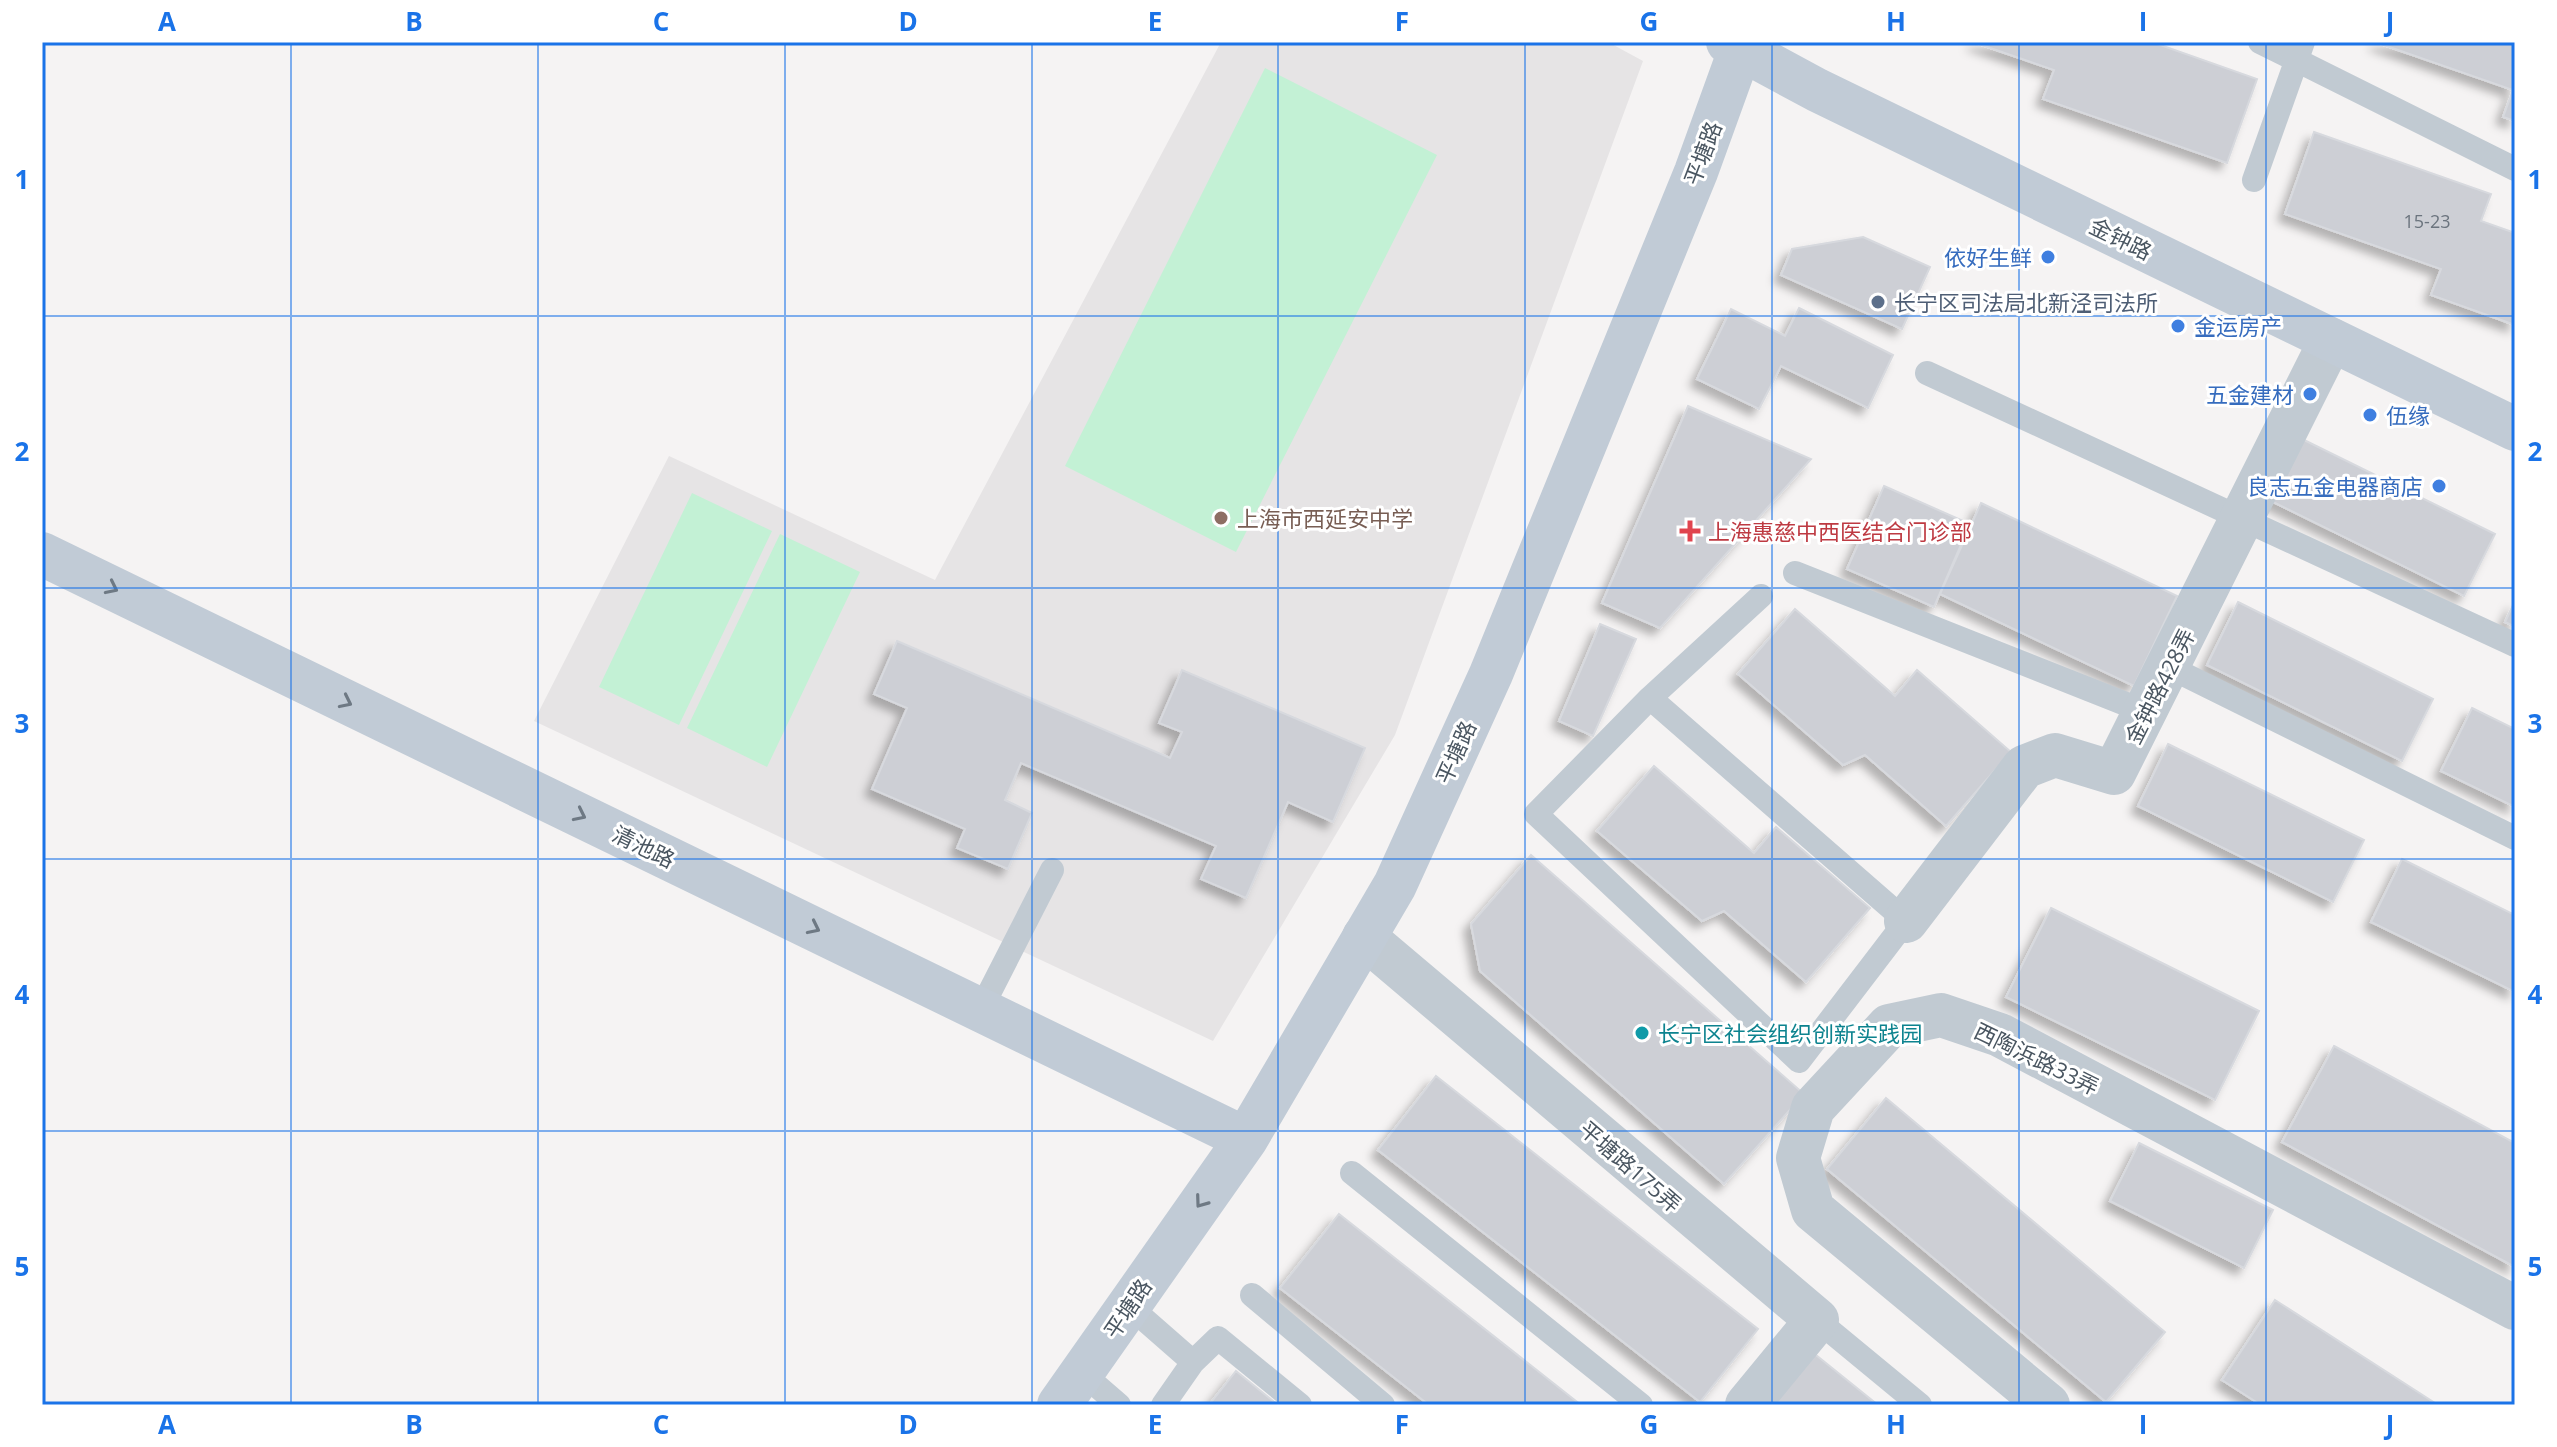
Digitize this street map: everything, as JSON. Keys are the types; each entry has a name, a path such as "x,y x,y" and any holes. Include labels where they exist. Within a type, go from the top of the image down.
{"street":[{"name":"金钟路","path":"1738,44 1817,90 2515,429"},
{"name":"平塘路","path":"1071,1389 1246,1139 1395,885 1491,674 1696,172 1738,44"},
{"name":"金钟路428弄","path":"1906,921 2024,767 2055,755 2114,773 2331,340"},
{"name":"清池路","path":"42,554 1246,1139"},
{"name":"平塘路175弄","path":"1364,937 1817,1320"},
{"name":"西陶浜路33弄","path":"2048,1405 1813,1210 1798,1158 1813,1108 1889,1026 1941,1015 2000,1035 2515,1308"},
{"path":"1747,1405 1817,1320"}],"lane":[{"path":"2260,42 2299,52 2515,169"},
{"path":"2254,180 2299,52"},
{"path":"1927,373 2515,645"},
{"path":"1795,573 2146,712"},
{"path":"1650,698 1906,921 1799,1061 1536,814 1650,698 1761,596"},
{"path":"2169,667 2515,838"},
{"path":"981,1009 1052,870"},
{"path":"1352,1173 1641,1405"},
{"path":"1252,1295 1383,1405"},
{"path":"1129,1306 1193,1362"},
{"path":"1817,1320 1920,1405"},
{"path":"1163,1405 1193,1362 1218,1338 1300,1405"},
{"path":"1071,1389 1119,1405"}],"shaded area":[{"name":"上海市西延安中学","path":"1221,42 1608,42 1643,61 1395,735 1213,1041 534,721 669,456 935,580"}],"green space":[{"path":"1265,68 1437,155 1236,552 1065,466"},
{"path":"692,493 772,531 679,725 599,687"},
{"path":"780,534 860,572 767,767 687,728"}],"building":[{"path":"1973,42 2152,42 2257,79 2227,163 2043,99 2054,70"},
{"path":"2375,42 2515,42 2515,121 2503,117 2513,90"},
{"path":"2314,132 2491,194 2481,221 2515,233 2515,325 2431,295 2441,269 2285,214"},
{"name":"长宁区司法局北新泾司法所","path":"1863,237 1930,267 1902,329 1781,275 1792,249"},
{"path":"1799,308 1893,355 1868,408 1781,366 1759,409 1697,379 1731,309 1785,336"},
{"name":"上海惠慈中西医结合门诊部","path":"1688,406 1811,459 1660,628 1602,603"},
{"path":"2300,438 2495,534 2464,596 2269,500"},
{"path":"1884,486 1970,524 1934,607 1847,569"},
{"path":"1981,503 2177,596 2134,686 1940,594"},
{"path":"2515,601 2515,627 2505,622"},
{"path":"2238,602 2433,699 2402,761 2207,665"},
{"path":"1795,609 1895,696 1917,670 2011,752 1946,826 1865,755 1843,765 1738,674"},
{"path":"1600,624 1636,639 1593,736 1559,721"},
{"path":"897,641 1170,758 1182,732 1159,723 1182,670 1365,748 1333,822 1288,802 1246,898 1201,879 1216,846 1021,763 1005,800 1032,813 1008,869 957,848 965,829 872,789 907,708 874,694"},
{"path":"2472,708 2515,729 2515,807 2441,771"},
{"path":"2168,744 2364,840 2333,902 2138,806"},
{"path":"1654,766 1754,853 1776,827 1870,908 1806,982 1724,911 1702,921 1597,831"},
{"name":"长宁区社会组织创新实践园","path":"1531,855 1804,1094 1724,1184 1480,971 1471,924"},
{"path":"2402,859 2515,915 2515,992 2371,922"},
{"path":"2051,908 2259,1011 2215,1100 2006,997"},
{"path":"2334,1046 2515,1143 2515,1267 2282,1142"},
{"path":"1436,1076 1758,1329 1700,1402 1378,1150"},
{"path":"1886,1098 2165,1332 2106,1402 1827,1169"},
{"path":"2139,1143 2273,1210 2244,1268 2110,1201"},
{"path":"1339,1214 1581,1405 1429,1405 1280,1288"},
{"path":"2275,1300 2438,1405 2261,1405 2222,1380"},
{"path":"1811,1351 1878,1405 1767,1405"},
{"path":"1236,1371 1278,1405 1209,1405"}],"place":[{"name":"依好生鲜","path":"2048,257"},
{"name":"长宁区司法局北新泾司法所","path":"1878,302"},
{"name":"金运房产","path":"2178,326"},
{"name":"五金建材","path":"2310,394"},
{"name":"伍缘","path":"2370,415"},
{"name":"良志五金电器商店","path":"2439,486"},
{"name":"上海市西延安中学","path":"1221,518"},
{"name":"上海惠慈中西医结合门诊部","path":"1690,531"},
{"name":"长宁区社会组织创新实践园","path":"1642,1033"}]}
